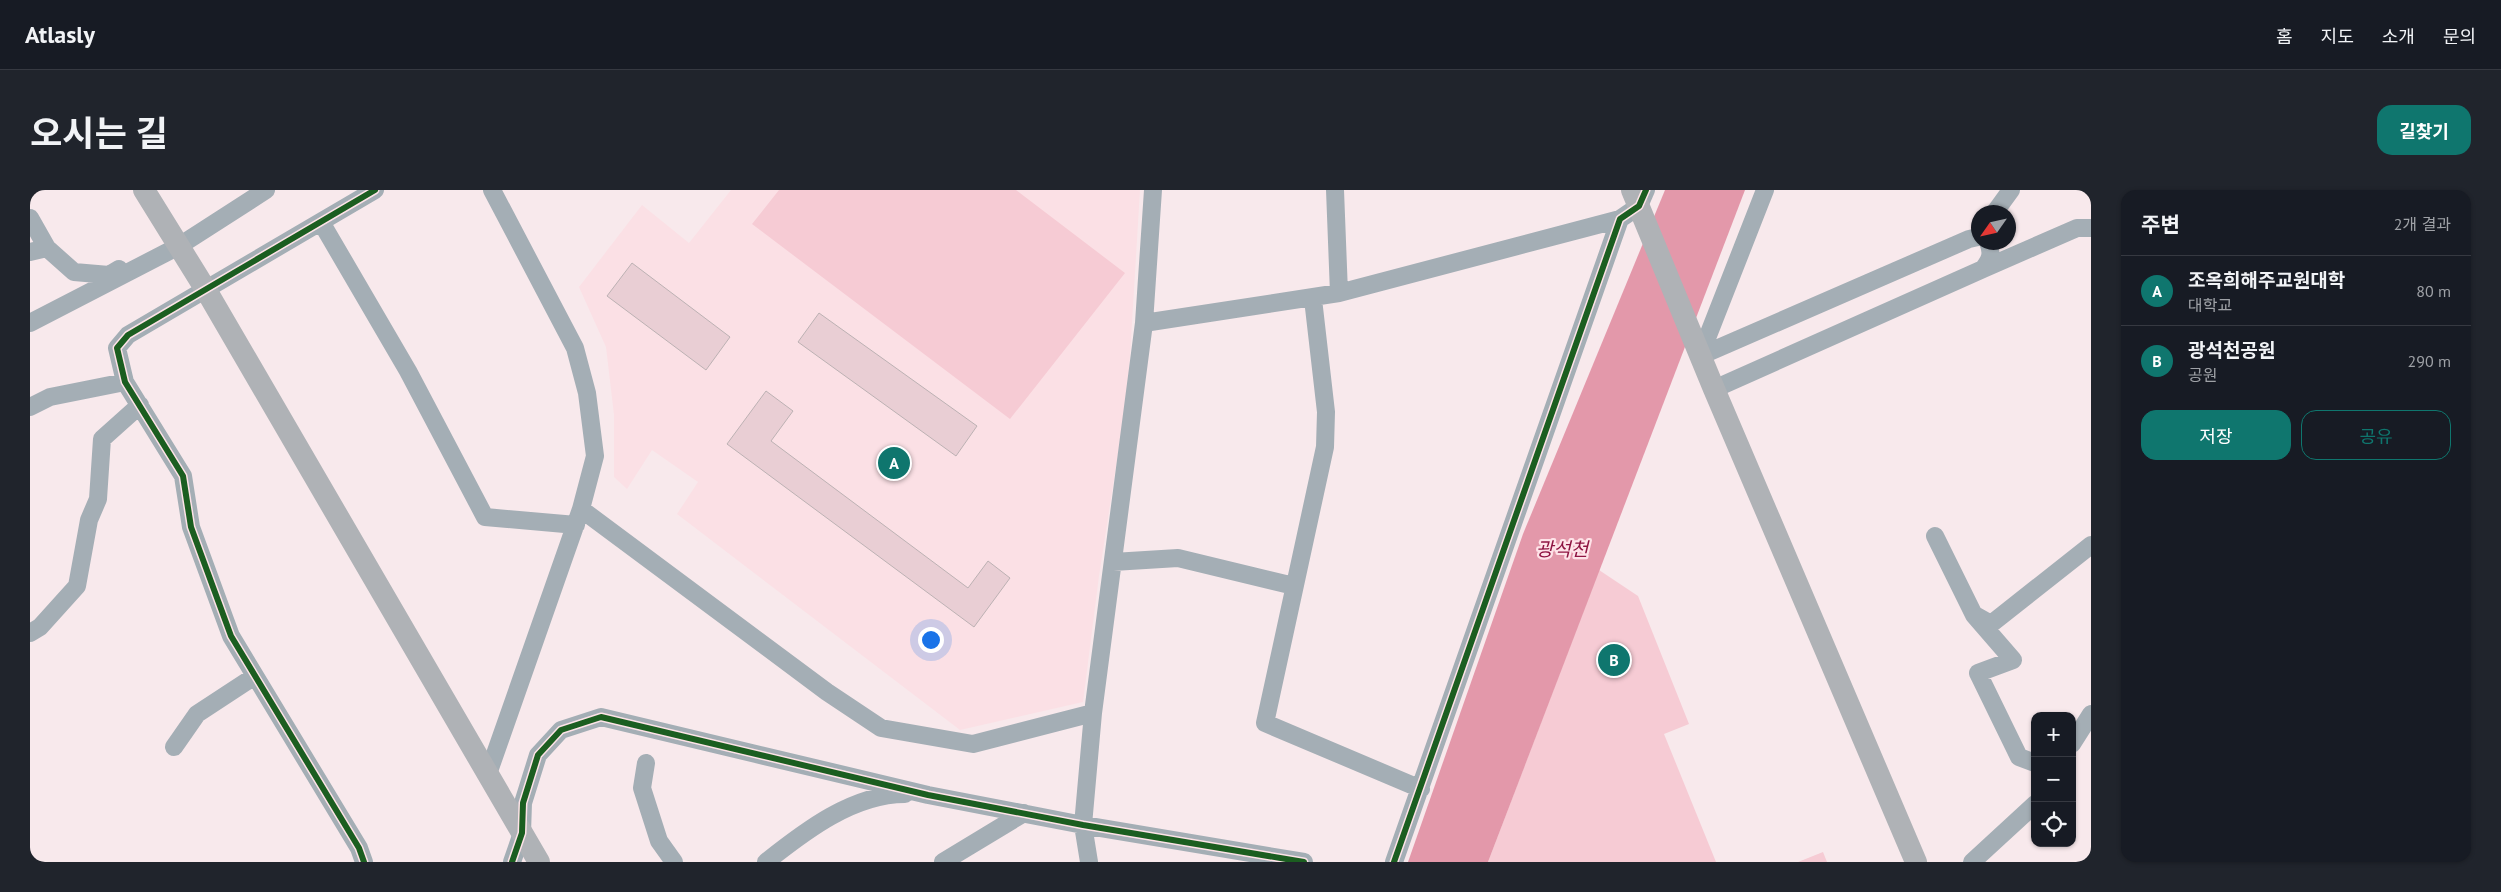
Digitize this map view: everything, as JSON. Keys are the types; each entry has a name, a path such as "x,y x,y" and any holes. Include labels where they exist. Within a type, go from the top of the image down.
{"main road":[{"path":"144,190 206,290 539,862"},
{"path":"1640,202 1700,356 1916,862"}],"street":[{"path":"30,322 266,190"},
{"path":"364,862 359,848 230,636 191,527 183,476 125,382 117,348 128,335 375,190"},
{"path":"488,774 579,517 596,456 587,393 575,348 492,190"},
{"path":"1089,862 1083,824 1093,713 1144,323 1153,190"},
{"path":"1335,190 1339,294"},
{"path":"1700,356 1765,190"},
{"path":"2000,205 2011,190"},
{"path":"1144,323 1339,294 1620,219 1640,202"},
{"path":"30,218 48,248 74,272 109,275 176,241"},
{"path":"1394,862 1620,219"},
{"path":"321,222 408,372 485,517 579,517 881,728 973,744 1093,713"},
{"path":"1714,389 2077,228 2091,228"},
{"path":"1700,356 1971,238"},
{"path":"30,252 48,248"},
{"path":"1983,270 1990,260 1991,250"},
{"path":"1313,299 1326,412 1325,447 1265,724 1421,789"},
{"path":"30,407 50,397 125,382"},
{"path":"30,633 40,626 77,586 89,520 98,499 102,439 140,405"},
{"path":"1934,536 1974,615 2013,660 1978,673 2019,757 2031,761"},
{"path":"1974,615 1991,624 2091,545"},
{"path":"1113,562 1178,558 1294,586"},
{"path":"174,747 197,714 255,676"},
{"path":"2076,738 2091,714"},
{"path":"512,862 522,833 523,803 538,755 562,730 601,717 928,795 1304,862"},
{"path":"646,763 642,788 659,840 674,862"},
{"path":"766,862 804,832 847,809 888,794 928,795"},
{"path":"1972,862 2031,808"},
{"path":"943,862 1024,813"}],"shaded area":[{"path":"731,190 1140,190 1128,389 1099,576 1083,702 960,730 677,514 698,482 652,450 627,489 614,477 614,415 606,347 579,287 642,205 689,243"},
{"path":"779,190 1016,190 1125,273 1010,419 752,224"},
{"path":"1599,570 1638,596 1689,724 1664,734 1716,862 1488,862"},
{"path":"1823,852 1827,862 1798,862"}],"water":[{"name":"광석천","path":"1665,190 1745,190 1488,862 1408,862 1523,534"}],"building":[{"path":"632,263 730,337 706,370 607,296"},
{"path":"819,313 977,426 956,456 798,342"},
{"path":"766,391 793,411 771,441 968,588 988,561 1010,578 974,627 727,444"}],"cycle path":[{"path":"364,862 359,848 231,636 191,527 183,476 125,382 117,348 128,335 375,190"},
{"path":"1394,862 1620,219 1639,206 1646,190"},
{"path":"512,862 522,833 523,803 538,755 561,730 601,717 928,795 1083,825 1304,862"}],"place":[{"name":"조옥희해주교원대학","path":"894,463"},
{"name":"광석천공원","path":"1614,660"}]}
